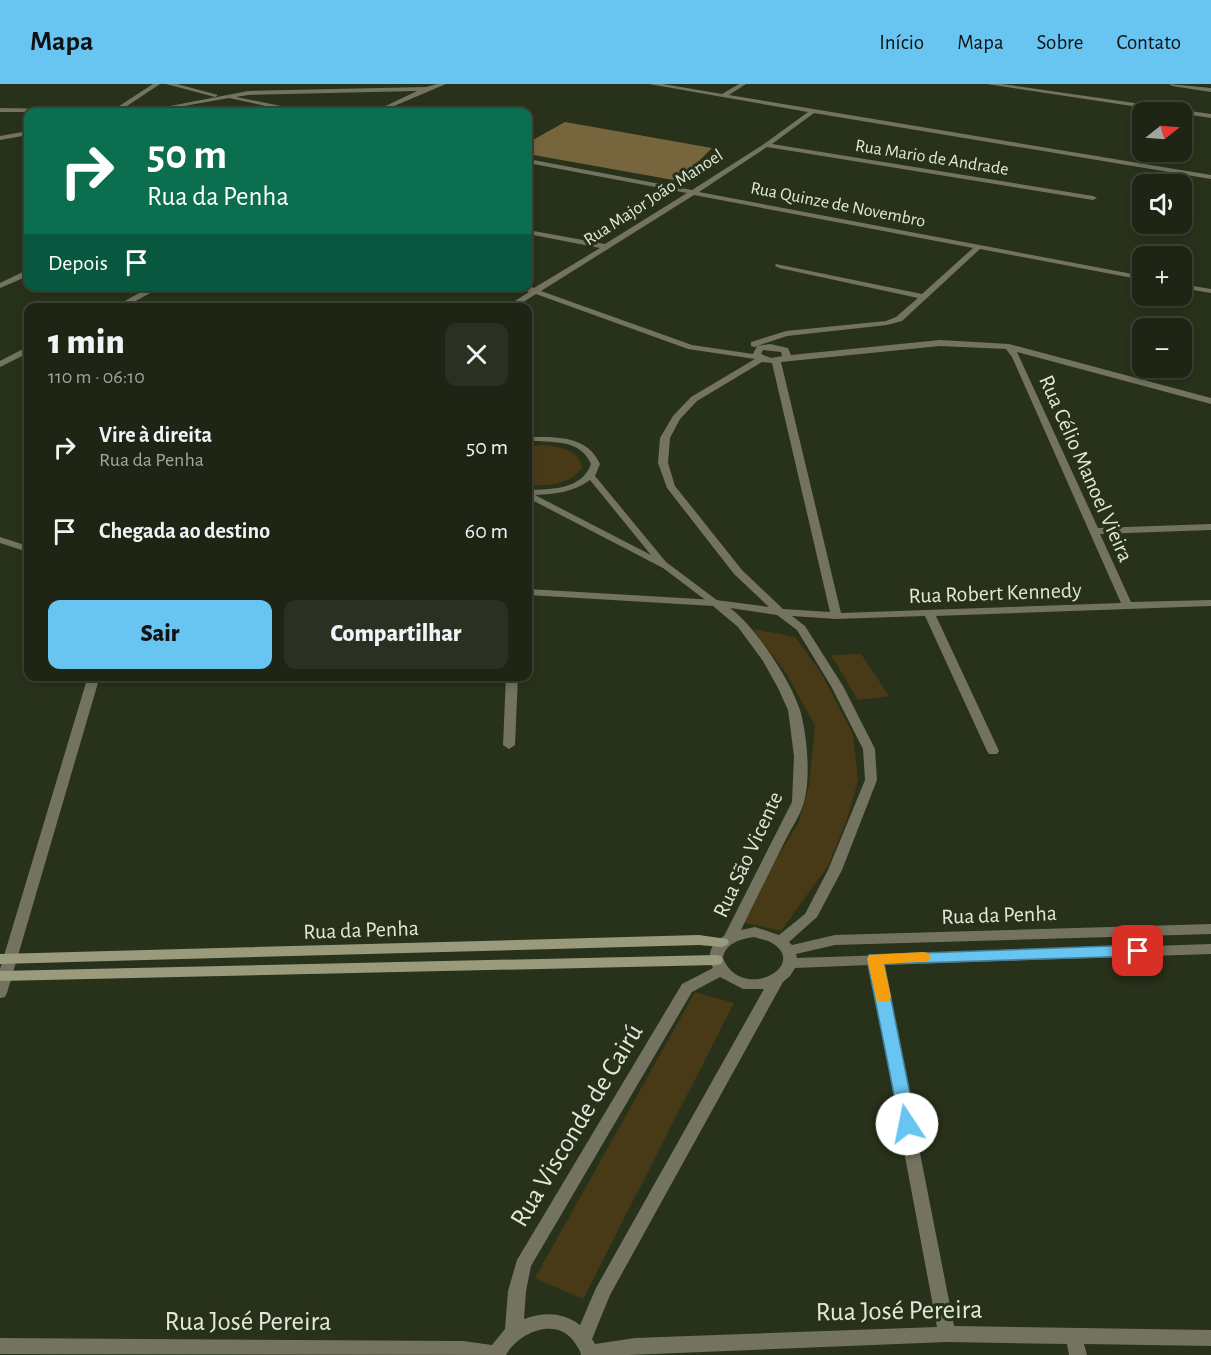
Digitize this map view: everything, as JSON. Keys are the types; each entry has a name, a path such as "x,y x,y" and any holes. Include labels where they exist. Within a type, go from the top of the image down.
{"street":[{"path":"120,108 157,84"},
{"path":"170,84 281,108"},
{"path":"385,108 426,89 443,84"},
{"path":"652,84 1211,177"},
{"path":"723,96 743,84"},
{"path":"990,84 1211,116"},
{"path":"1172,84 1211,90"},
{"path":"162,108 221,96 280,91 426,89"},
{"path":"0,110 24,110"},
{"name":"Rua Major João Manoel","path":"516,303 694,192 813,111"},
{"path":"0,138 24,134"},
{"name":"Rua Mario de Andrade","path":"766,145 1093,198"},
{"name":"Rua Quinze de Novembro","path":"532,162 1132,276"},
{"path":"532,233 608,247"},
{"path":"728,351 762,339 786,334 886,323 899,319 979,246"},
{"path":"779,267 922,296"},
{"path":"0,286 24,275"},
{"path":"1192,288 1211,291"},
{"path":"126,303 149,291"},
{"path":"534,291 691,347 780,360 823,353 940,343 1009,347 1211,401"},
{"path":"777,348 786,334"},
{"path":"753,344 823,353"},
{"name":"Rua Célio Manoel Vieira","path":"1009,347 1016,357 1128,607"},
{"path":"759,358 757,350 777,348 788,354 780,360"},
{"path":"0,364 24,352"},
{"path":"759,358 694,399 676,418 666,438 663,463 670,486 738,572 780,612 801,628 848,705 869,749 871,780 835,870 787,952 787,973 776,981 761,985 745,984 731,979 719,965 717,950 727,939 755,932 787,952"},
{"path":"780,360 836,616"},
{"path":"1094,531 1211,527"},
{"path":"0,540 24,548"},
{"name":"Rua Robert Kennedy","path":"532,592 715,603 780,612 836,616 1211,603"},
{"name":"Rua São Vicente","path":"715,603 736,618 777,676 794,709 800,763 798,802 727,939"},
{"path":"929,613 993,751"},
{"path":"0,993 6,960 92,681"},
{"path":"509,745 512,681"},
{"name":"Rua da Penha","path":"787,952 835,940 1211,929"},
{"name":"Rua da Penha","path":"6,960 727,939"},
{"name":"Rua da Penha","path":"787,952 875,959 1211,949"},
{"path":"875,959 947,1334"},
{"name":"Rua da Penha","path":"3,976 719,965"},
{"name":"Rua Visconde de Cairú","path":"514,1330 517,1291 523,1266 687,988 719,965"},
{"path":"587,1349 602,1293 776,981"},
{"path":"496,1354 502,1340 514,1330 527,1323 543,1321 558,1323 572,1329 587,1349"},
{"name":"Rua José Pereira","path":"587,1349 947,1334 1211,1338"},
{"path":"1074,1337 1078,1355"},
{"name":"Rua José Pereira","path":"0,1346 463,1349 496,1354"}],"lane":[{"path":"532,439 560,440 589,451 596,459 597,468 592,477 580,485 563,491 532,494"},
{"path":"592,477 666,566"},
{"path":"532,496 666,566 715,603"}],"shaded area":[{"path":"565,122 712,148 679,181 532,155 532,140"},
{"path":"543,445 567,450 577,456 582,467 565,481 532,485 532,446"},
{"path":"753,629 795,637 821,673 853,734 858,781 848,817 828,866 781,931 738,921 799,822 809,785 815,726 786,673"},
{"path":"861,654 889,696 858,700 831,655"},
{"path":"695,992 734,1003 583,1299 535,1278"}],"slow traffic":[{"path":"883,997 875,959 923,957"}],"route":[{"path":"907,1124 875,959 1138,951"}]}
